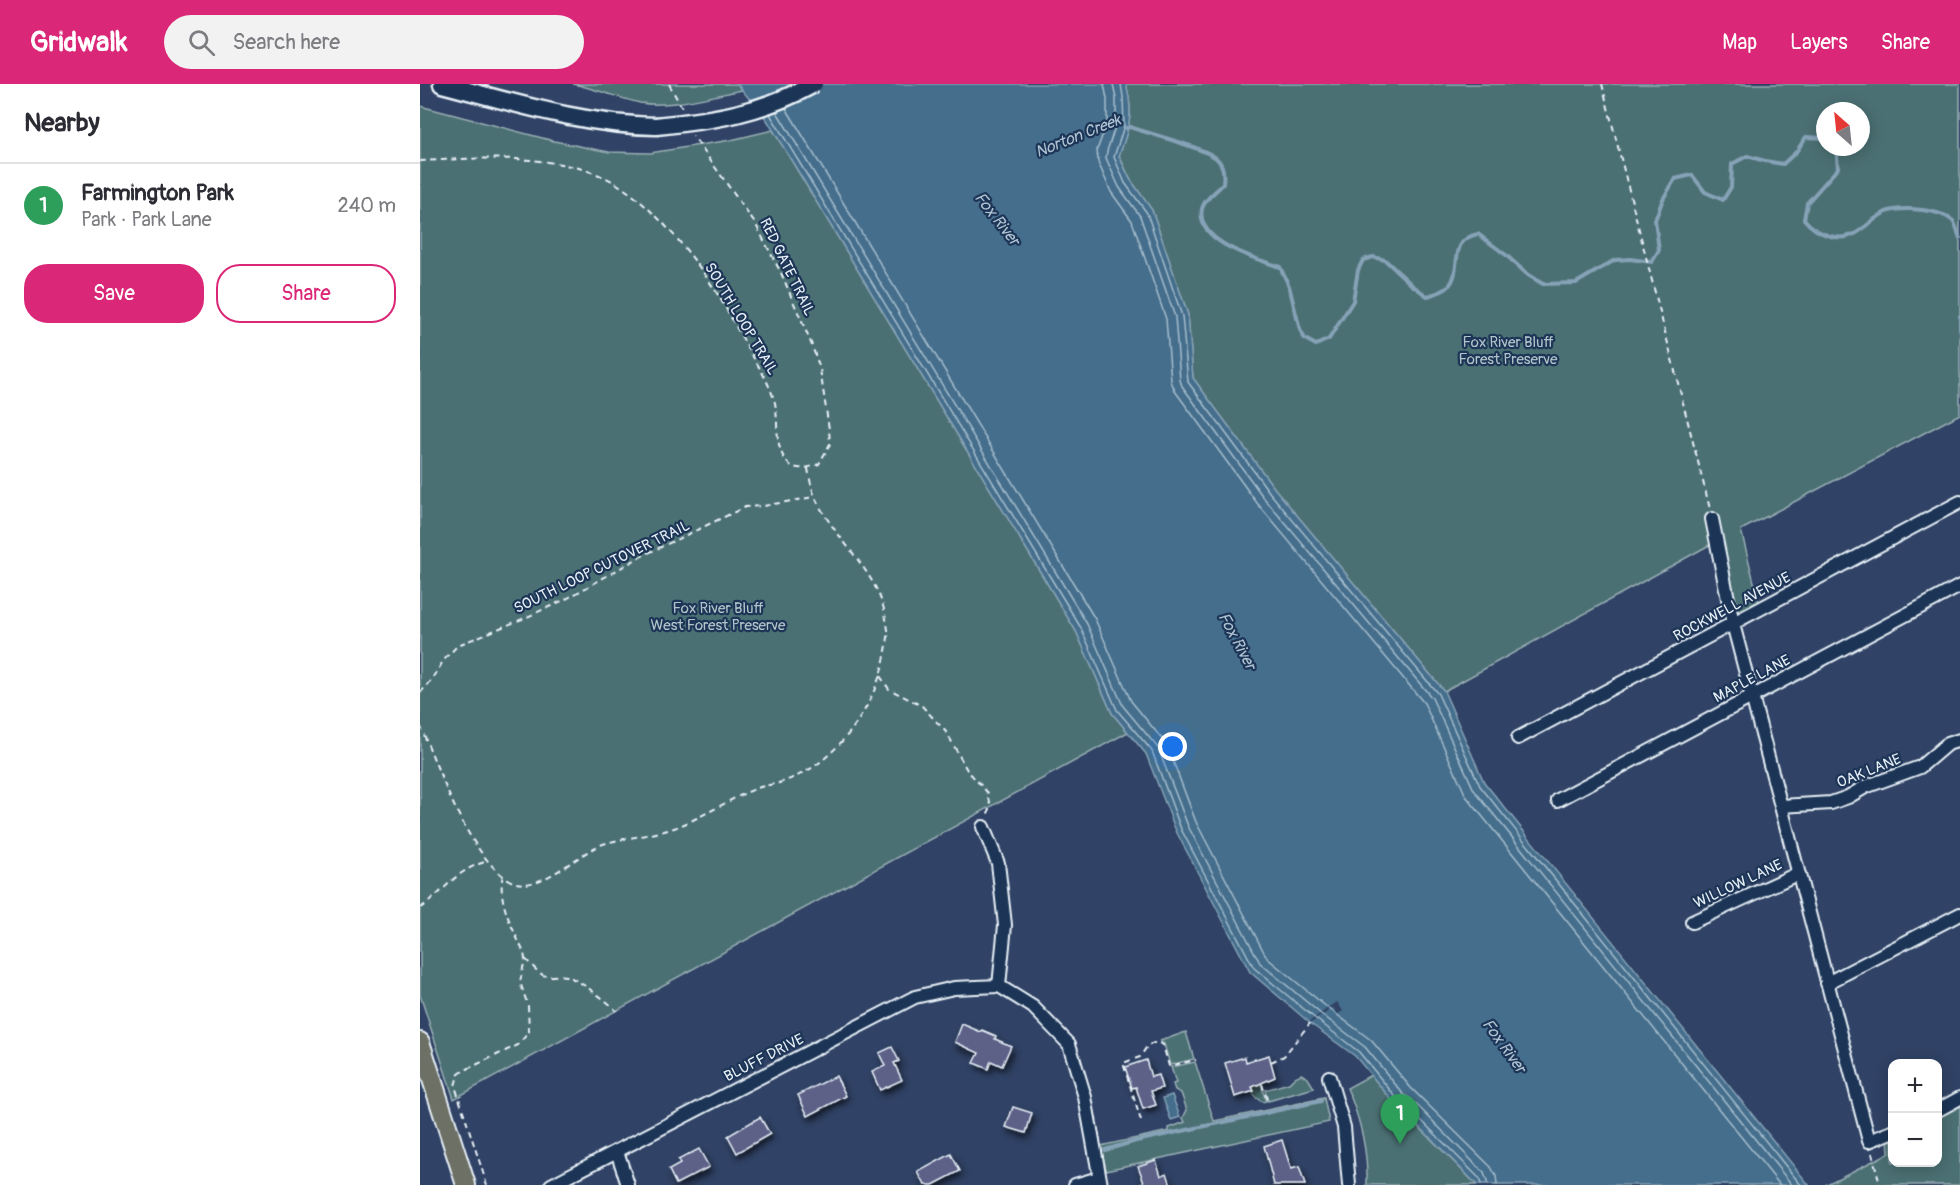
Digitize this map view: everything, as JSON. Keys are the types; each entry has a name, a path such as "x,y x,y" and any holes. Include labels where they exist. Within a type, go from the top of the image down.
{"main road":[{"path":"442,84 535,108 604,122 656,126 714,120 749,112 790,97 814,84"},
{"path":"420,1042 466,1185"}],"street":[{"name":"ROCKWELL AVENUE","path":"1518,738 1960,502"},
{"path":"1712,519 1733,624 1751,696 1869,1141 1888,1134"},
{"name":"MAPLE LANE","path":"1558,800 1960,586"},
{"name":"OAK LANE","path":"1781,806 1831,803 1848,797 1865,787 1920,767 1947,744 1960,740"},
{"path":"983,827 998,863 1005,925 999,986 1033,1007 1069,1044 1085,1097 1100,1182 1075,1185"},
{"name":"WILLOW LANE","path":"1692,922 1797,874"},
{"path":"1827,984 1960,914"},
{"name":"BLUFF DRIVE","path":"551,1185 915,997 954,988 999,986"},
{"path":"1329,1077 1344,1127 1349,1185"},
{"path":"1942,1108 1960,1098"},
{"path":"617,1151 628,1185"}],"path":[{"path":"669,84 683,112"},
{"path":"1602,84 1712,519"},
{"name":"RED GATE TRAIL","path":"689,127 693,137 756,225 782,275 811,343 825,393 830,444 819,464 808,468"},
{"name":"SOUTH LOOP TRAIL","path":"420,161 471,158 549,163 581,169 616,184 635,199 668,228 713,287 766,380 775,404 778,447 787,462 796,468 808,468"},
{"path":"420,725 466,830 488,861 511,881 530,883 555,874 578,857 602,845 670,829 692,821 758,788 801,775 824,759 850,734 872,699 880,676 889,634 884,603 872,579 830,522 815,497 808,468"},
{"name":"SOUTH LOOP CUTOVER TRAIL","path":"420,693 433,679 443,661 458,645 568,598 640,557 745,507 815,497"},
{"path":"880,676 889,689 922,706 936,720 947,733 967,770 988,793 991,807 984,819 980,821 983,827"},
{"path":"420,908 457,875 488,861"},
{"path":"487,1185 455,1086 458,1076 463,1071 518,1046 529,1032 528,1006 520,982 525,959 507,915 502,890 503,874"},
{"path":"525,959 543,975 566,976 577,980 590,991 601,996 616,1011"},
{"path":"1270,1062 1284,1056 1310,1023"},
{"path":"1141,1121 1123,1063 1140,1057 1148,1045 1157,1042 1163,1045 1169,1066 1196,1060"},
{"path":"1262,1084 1268,1104"},
{"path":"1132,1092 1138,1089"},
{"path":"1869,1141 1880,1185"}],"green space":[{"path":"573,84 737,84 742,90 691,101 652,104 632,101"},
{"name":"Fox River Bluff Forest Preserve","path":"1126,84 1960,84 1960,414 1741,530 1759,602 1728,618 1713,543 1444,691 1275,489 1193,378 1188,315 1152,210 1130,179 1119,155 1129,121 1130,104"},
{"name":"Fox River Bluff West Forest Preserve","path":"420,106 554,141 609,152 650,153 731,140 773,130 1076,631 1112,713 1128,732 454,1099 420,995"},
{"path":"1186,1032 1194,1059 1170,1065 1164,1044 1160,1041"},
{"path":"1195,1062 1214,1121 1324,1098 1329,1122 1106,1170 1100,1146 1169,1131 1169,1128 1185,1122 1183,1118 1187,1110 1181,1093 1175,1090 1173,1084 1176,1083 1171,1067"},
{"path":"1301,1074 1308,1078 1314,1088 1268,1101 1265,1090 1289,1083"},
{"path":"1371,1075 1391,1099 1393,1107 1401,1109 1477,1185 1367,1185 1362,1135 1347,1088"},
{"path":"1261,1085 1266,1101 1262,1102 1255,1097 1252,1091 1252,1087"},
{"path":"1960,1099 1960,1185 1825,1185 1888,1154 1888,1167 1942,1167 1942,1109"}],"water":[{"name":"Fox River","path":"737,84 1126,84 1130,112 1119,156 1130,179 1152,210 1188,315 1193,378 1275,489 1444,691 1484,782 1809,1185 1477,1185 1402,1109 1392,1107 1391,1099 1355,1056 1311,1024 1250,972 1176,831 1146,754 1112,713 1076,631 767,120"},
{"path":"1172,1095 1180,1117 1171,1120 1163,1098"}],"pier":[{"path":"1337,1002 1343,1011 1338,1014 1333,1008 1311,1023 1310,1021"}],"building":[{"path":"962,1024 996,1036 995,1039 1011,1046 1002,1066 991,1061 988,1069 974,1063 979,1053 955,1042"},
{"path":"892,1047 899,1061 894,1063 902,1080 880,1090 872,1072 885,1066 879,1053"},
{"path":"1269,1055 1275,1077 1252,1087 1254,1091 1235,1097 1225,1063 1245,1057 1246,1062"},
{"path":"1146,1060 1151,1077 1158,1075 1162,1088 1151,1091 1156,1105 1143,1109 1136,1087 1132,1088 1125,1067"},
{"path":"836,1076 846,1096 808,1116 798,1095"},
{"path":"1013,1107 1032,1113 1026,1133 1006,1127"},
{"path":"760,1117 770,1134 737,1153 728,1136"},
{"path":"1282,1140 1291,1169 1299,1167 1305,1185 1274,1185 1264,1146"},
{"path":"699,1149 709,1167 676,1184 669,1170 680,1164 678,1160"},
{"path":"951,1154 960,1171 933,1185 925,1185 918,1172"},
{"path":"1156,1160 1161,1176 1167,1173 1171,1185 1139,1185 1144,1182 1138,1166"}],"waterway":[{"name":"Norton Creek","path":"1126,128 1130,127 1188,145 1210,154 1219,161 1223,170 1223,184 1203,205 1202,221 1208,231 1230,248 1280,267 1289,286 1300,330 1305,339 1316,345 1329,339 1353,301 1358,270 1363,260 1373,257 1385,260 1427,296 1449,286 1453,279 1462,242 1478,234 1528,275 1543,284 1576,283 1615,260 1630,259 1652,262 1659,250 1655,220 1663,199 1675,179 1692,175 1705,192 1723,200 1731,187 1732,164 1747,156 1783,164 1796,152 1806,137 1816,138"},
{"name":"Norton Creek","path":"1837,156 1838,168 1807,203 1804,219 1815,229 1829,236 1851,236 1889,211 1913,209 1947,217 1953,221 1960,238"},
{"name":"Norton Creek","path":"1960,316 1960,329"},
{"path":"1105,1150 1136,1141 1321,1101"}],"place":[{"name":"Farmington Park","path":"1400,1144"}]}
